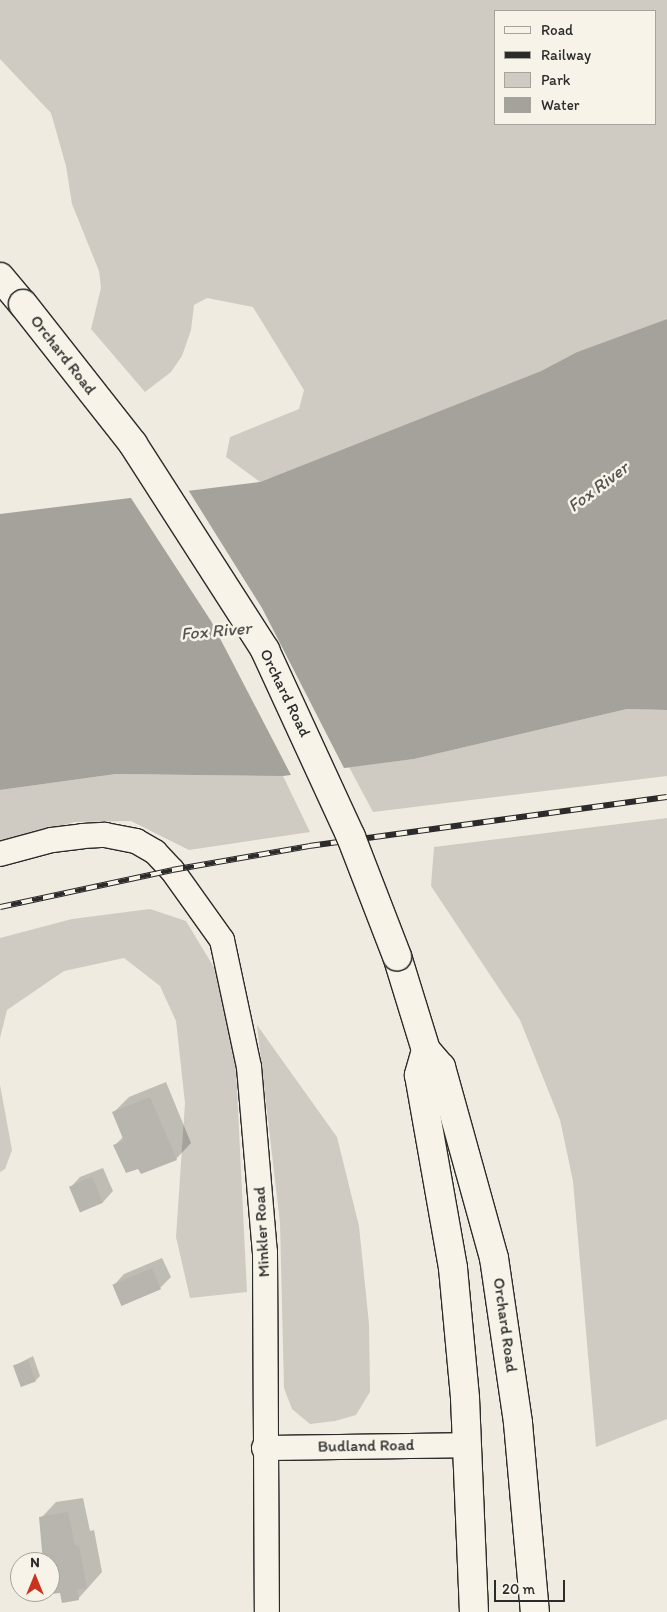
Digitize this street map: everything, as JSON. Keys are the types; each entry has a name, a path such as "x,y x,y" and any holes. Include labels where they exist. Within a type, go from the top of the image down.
{"main road":[{"name":"Orchard Road","path":"0,277 133,444 265,650 351,837 397,956 426,1050 441,1068 480,1202 502,1298 518,1422 535,1612"},
{"path":"426,1050 419,1075 452,1268 468,1445 474,1612"}],"street":[{"name":"Minkler Road","path":"0,854 52,840 105,835 136,841 156,852 172,870 222,940 249,1067 265,1252 264,1448 267,1612"},
{"name":"Budland Road","path":"264,1448 468,1445"}],"green space":[{"path":"0,0 667,0 667,319 577,352 541,371 260,482 226,457 230,437 299,409 304,390 253,307 207,298 194,305 191,330 182,356 171,372 145,392 91,329 101,288 99,271 72,204 66,166 51,113 0,59"},
{"path":"627,709 667,710 667,776 373,812 349,767 414,759"},
{"path":"116,774 283,776 310,832 189,850 131,821 75,822 0,842 0,790"},
{"path":"667,818 667,1419 596,1447 573,1181 560,1120 520,1020 431,886 434,847"},
{"path":"150,909 186,921 221,979 236,1069 247,1292 190,1298 176,1237 185,1103 176,1021 160,986 124,958 64,971 7,1010 0,1038 0,938 72,919"},
{"path":"257,1025 337,1137 359,1226 369,1324 370,1392 356,1415 335,1421 310,1424 292,1409 284,1388 280,1223"},
{"path":"0,1085 12,1150 5,1169 0,1172"}],"water":[{"name":"Fox River","path":"667,319 667,710 627,709 414,759 283,776 116,774 0,790 0,514 260,482 541,371 577,352"}],"pier":[{"path":"187,488 262,608 345,770 292,777 211,621 129,495"}],"building":[{"path":"150,1097 177,1160 141,1174 138,1169 126,1173 113,1145 124,1141 112,1112"},
{"path":"92,1177 103,1203 80,1213 69,1187"},
{"path":"152,1268 161,1289 121,1306 112,1285"},
{"path":"28,1360 36,1382 21,1387 13,1365"},
{"path":"68,1512 75,1546 79,1545 87,1589 77,1589 79,1600 62,1603 60,1593 60,1552 42,1552 39,1517"}],"railway":[{"path":"0,907 172,870 309,846 667,797"}]}
